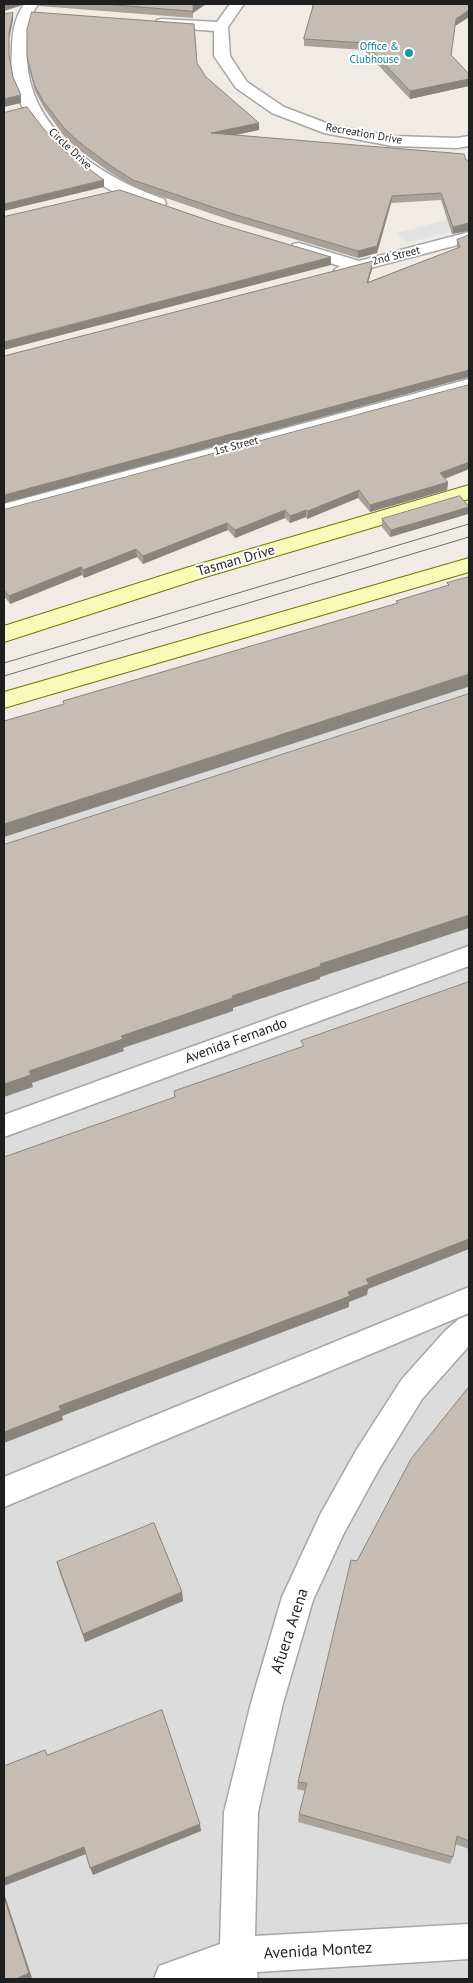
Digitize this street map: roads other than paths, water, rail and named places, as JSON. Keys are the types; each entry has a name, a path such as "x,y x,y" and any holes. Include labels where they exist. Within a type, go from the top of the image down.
{"street":[{"name":"Tasman Drive","path":"4,634 194,573 469,492"},
{"path":"4,700 469,565"}],"lane":[{"path":"143,21 221,27 237,4"},
{"path":"22,10 45,14"},
{"name":"Circle Drive","path":"22,10 19,34 19,65 24,91 32,107 50,133 83,164 123,190 168,207"},
{"name":"Recreation Drive","path":"221,27 222,56 241,85 278,110 330,130 392,141 458,143 469,141"},
{"path":"13,111 32,107"},
{"path":"104,195 123,190"},
{"name":"2nd Street","path":"330,273 469,238"},
{"path":"286,245 359,266"},
{"name":"1st Street","path":"4,510 469,384"},
{"name":"Avenida Fernando","path":"4,1126 469,956"},
{"path":"4,1492 469,1300"},
{"name":"Afuera Arena","path":"239,1967 241,1812 267,1703 298,1597 341,1508 368,1459 407,1396 455,1340 469,1328"},
{"name":"Avenida Montez","path":"172,1979 239,1967 469,1942"}],"tram line":[{"path":"4,663 469,524"},
{"path":"4,676 469,537"}],"place":[{"name":"Office & Clubhouse","path":"409,53"}]}
